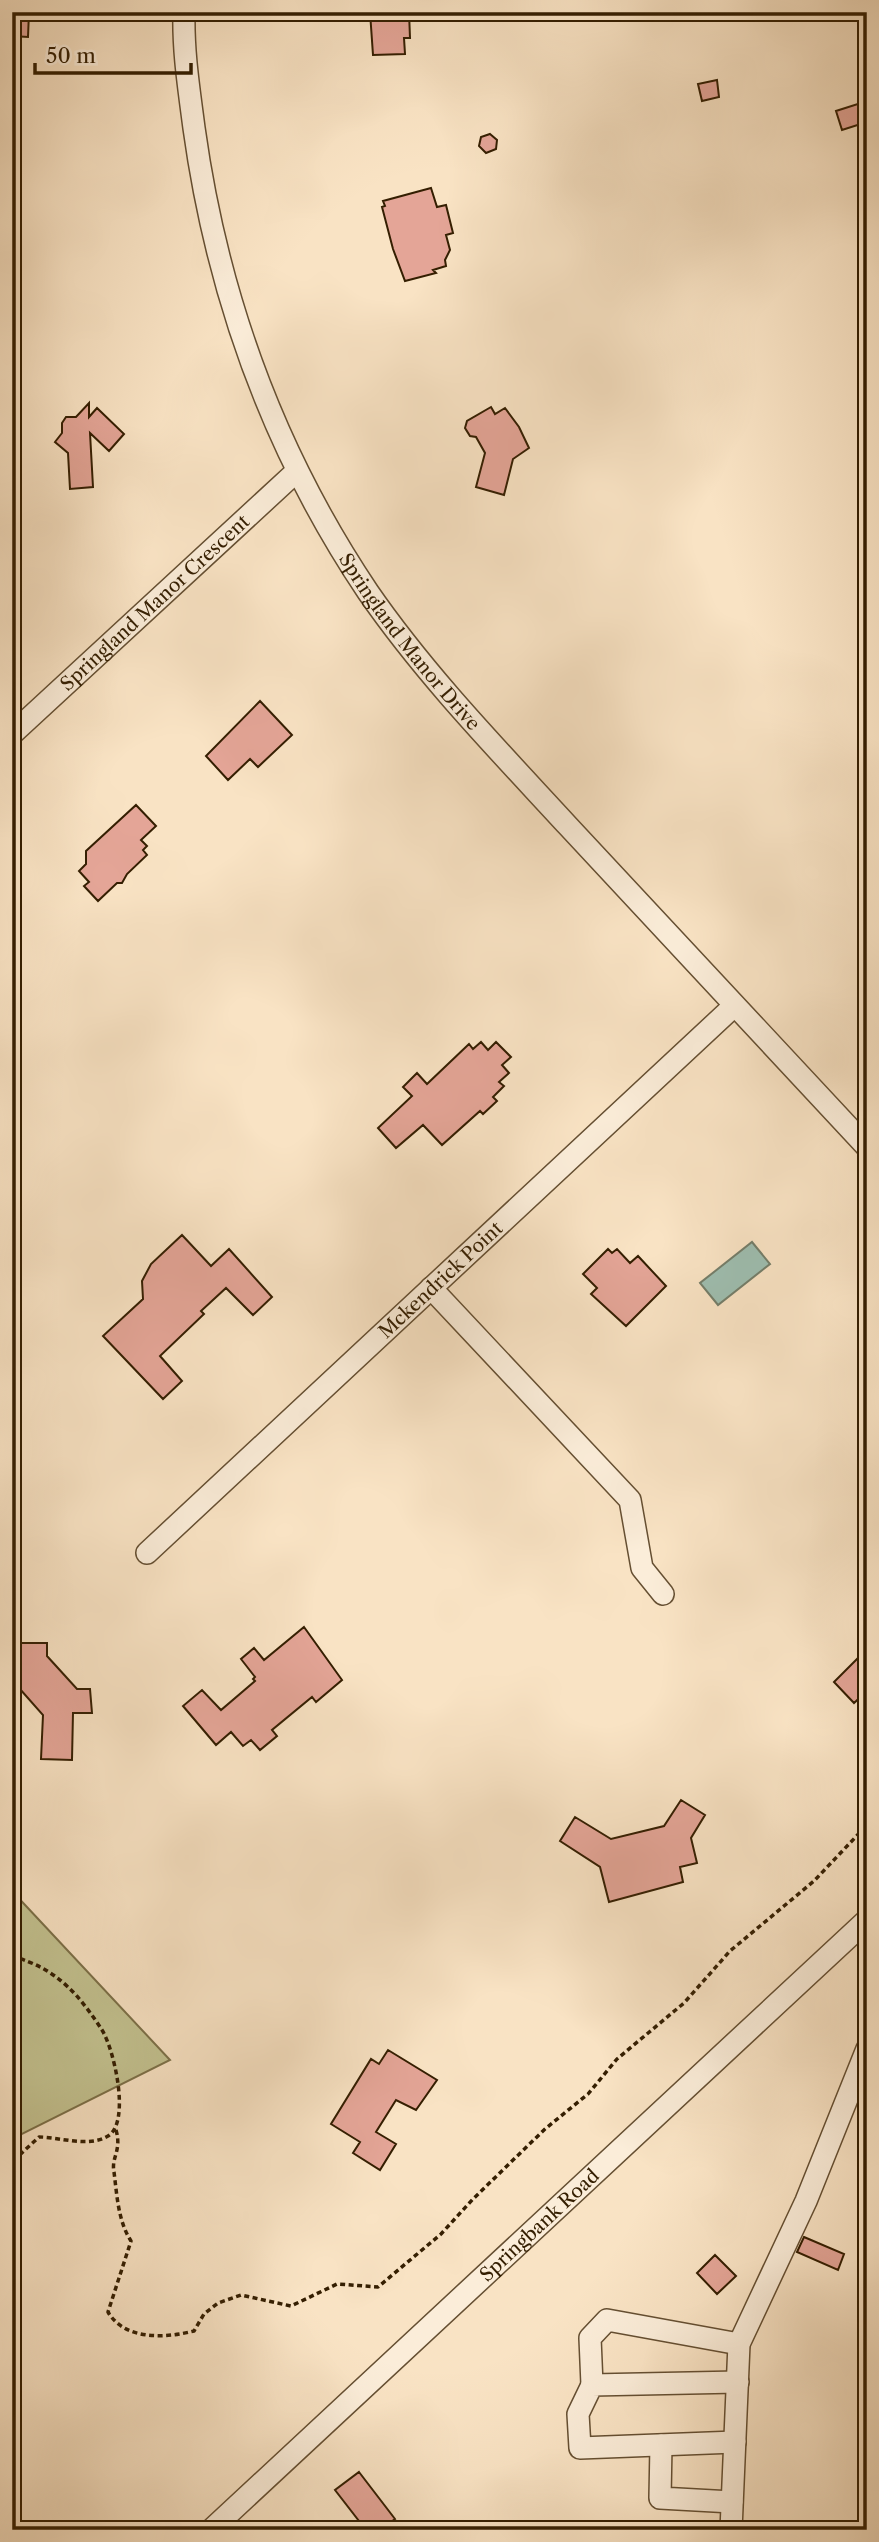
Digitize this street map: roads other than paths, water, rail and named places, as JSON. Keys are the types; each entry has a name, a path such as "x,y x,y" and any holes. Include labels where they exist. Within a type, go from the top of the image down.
{"street":[{"name":"Springland Manor Drive","path":"184,12 184,47 194,123 219,267 254,374 297,471 369,592 461,710 867,1147"},
{"name":"Springland Manor Crescent","path":"12,734 297,471"},
{"name":"Mckendrick Point","path":"147,1553 734,1006"},
{"path":"430,1288 630,1500 642,1568 663,1594"},
{"name":"Springbank Road","path":"211,2530 867,1920"},
{"path":"731,2530 739,2344 806,2201 867,2049"},
{"path":"736,2442 580,2448 578,2414 592,2385 590,2338 607,2320 739,2344"},
{"path":"592,2385 738,2382"},
{"path":"661,2445 660,2498 732,2502"}]}
